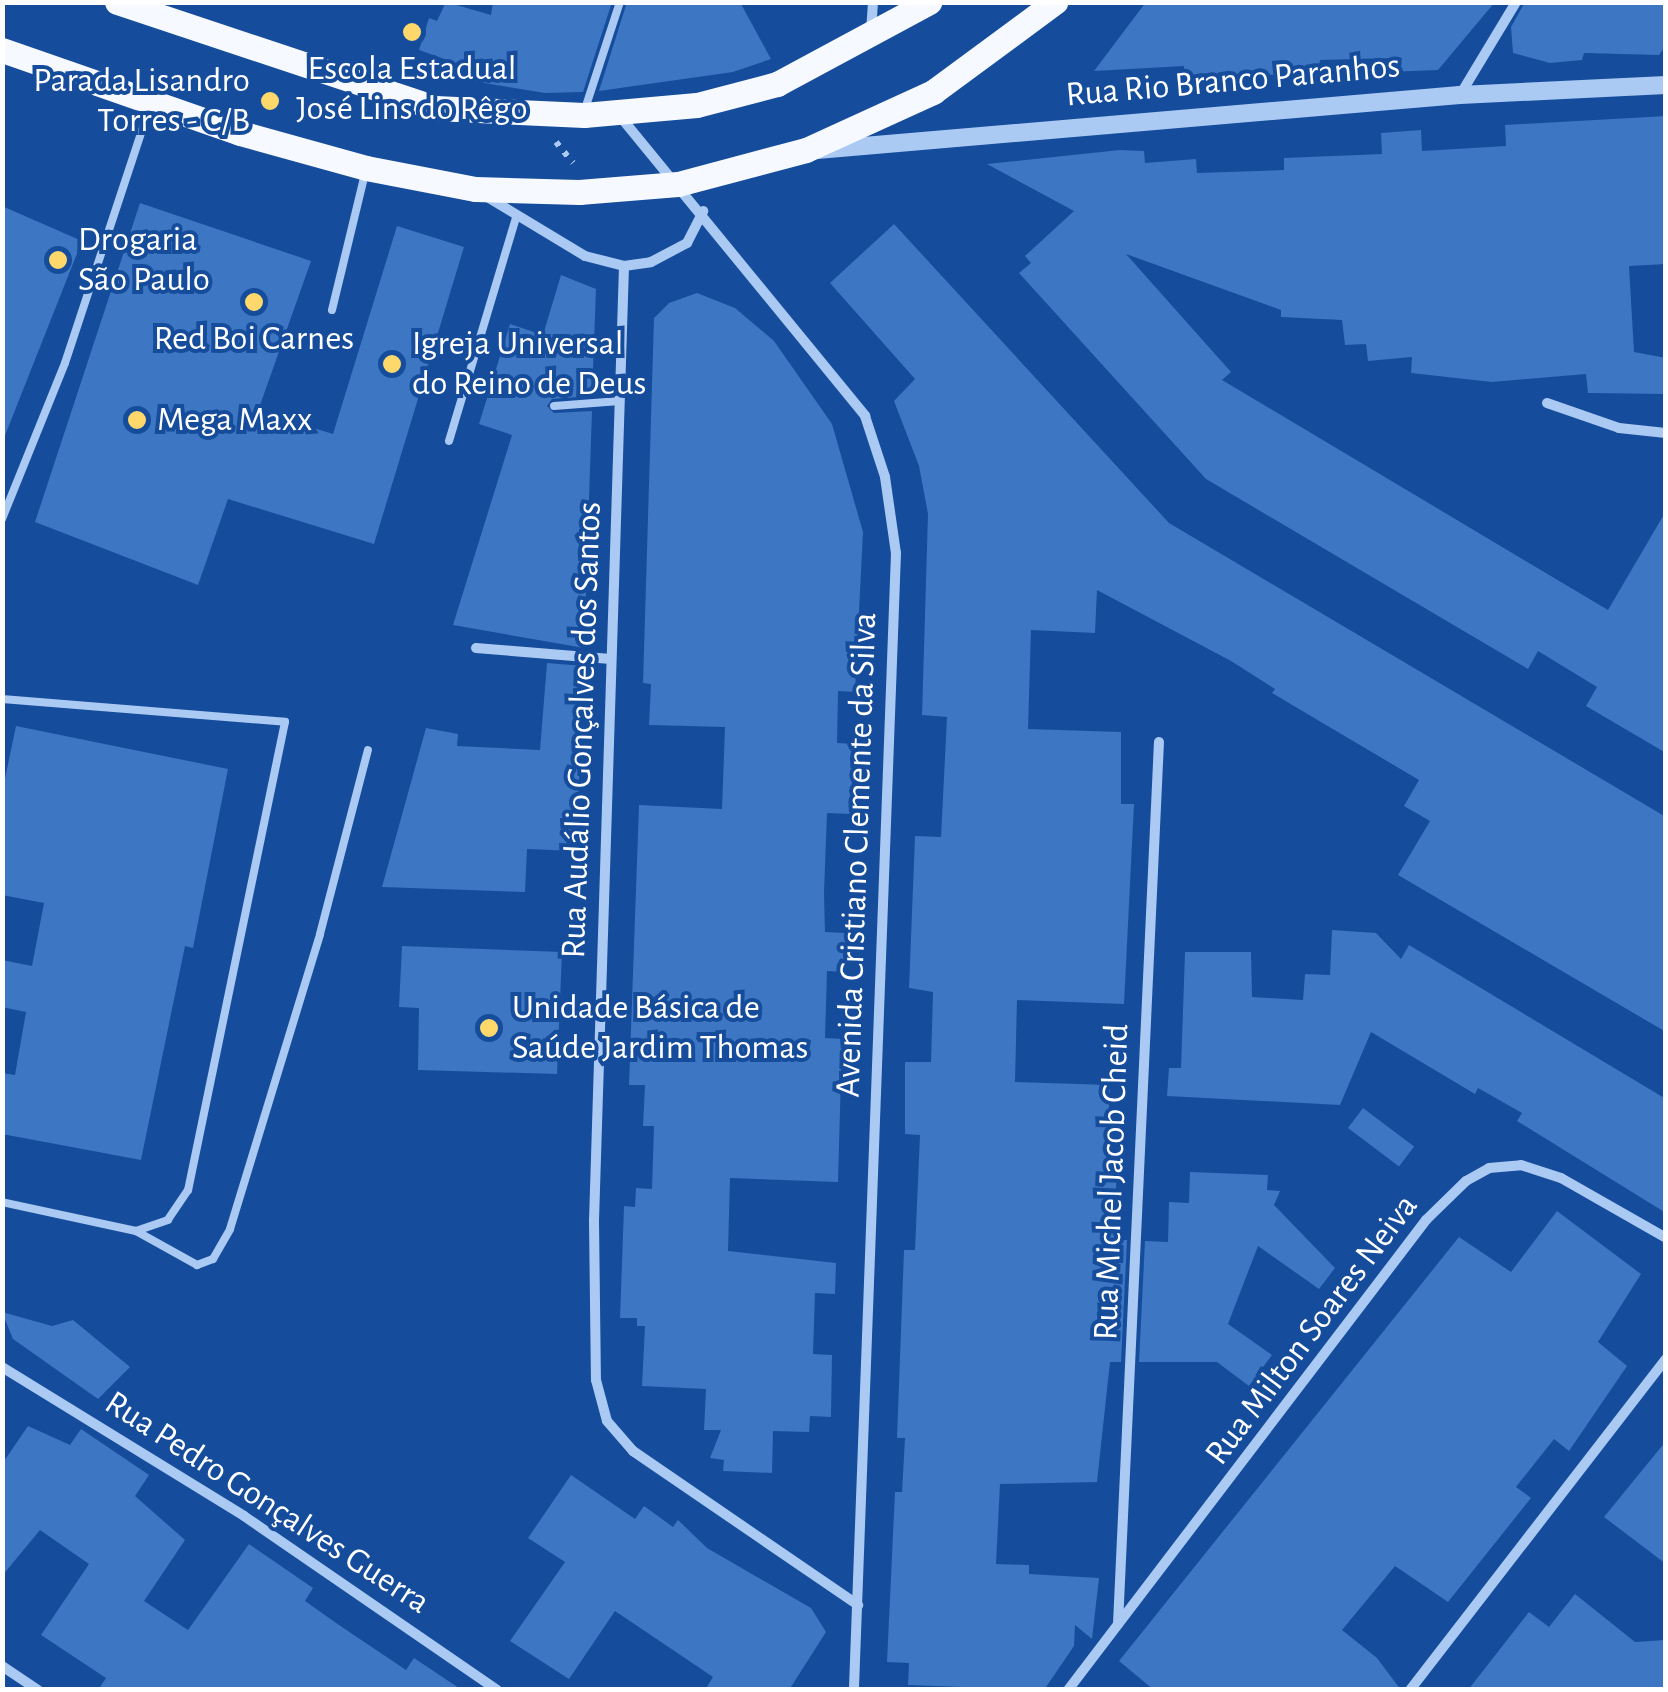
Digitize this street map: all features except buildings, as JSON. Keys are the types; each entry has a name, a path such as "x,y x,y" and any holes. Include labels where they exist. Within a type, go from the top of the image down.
{"main road":[{"path":"117,2 435,108 584,115 697,106 777,84 870,39 929,2"},
{"path":"2,50 151,102 366,168 474,190 580,192 678,184 806,150 932,92 1055,2"}],"street":[{"path":"870,39 873,2"},
{"path":"1460,95 1516,2"},
{"name":"Rua Rio Branco Paranhos","path":"806,150 1460,95 1666,85"},
{"name":"Avenida Cristiano Clemente da Silva","path":"619,115 703,210 865,416 884,478 896,553 854,1690"},
{"path":"474,190 585,256 624,266 652,262 687,243 703,210"},
{"name":"Rua Audálio Gonçalves dos Santos","path":"624,266 594,1222 596,1380 607,1420 634,1451 858,1604"},
{"path":"1547,404 1618,428 1666,432"},
{"path":"476,648 610,659"},
{"name":"Rua Michel Jacob Cheid","path":"1118,1624 1159,742"},
{"name":"Rua Milton Soares Neiva","path":"1068,1690 1426,1220 1466,1182 1490,1168 1520,1165 1561,1178 1666,1238"},
{"path":"1410,1690 1666,1359"},
{"name":"Rua Pedro Gonçalves Guerra","path":"2,1368 244,1516 498,1690"},
{"path":"2,1666 38,1690"}],"lane":[{"path":"584,115 620,2"},
{"path":"2,519 66,363 151,102"},
{"path":"332,310 366,168"},
{"path":"450,440 516,215"},
{"path":"554,406 620,401"},
{"path":"2,698 285,722 188,1190 168,1220 136,1231"},
{"path":"2,1202 136,1231 197,1265 213,1259 230,1229 320,934 368,750"}],"place":[{"name":"Escola Estadual José Lins do Rêgo","path":"412,32"},
{"name":"Parada Lisandro Torres - C/B","path":"270,101"},
{"name":"Drogaria São Paulo","path":"58,260"},
{"name":"Red Boi Carnes","path":"254,302"},
{"name":"Igreja Universal do Reino de Deus","path":"392,364"},
{"name":"Mega Maxx","path":"137,420"},
{"name":"Unidade Básica de Saúde Jardim Thomas","path":"489,1028"}]}
